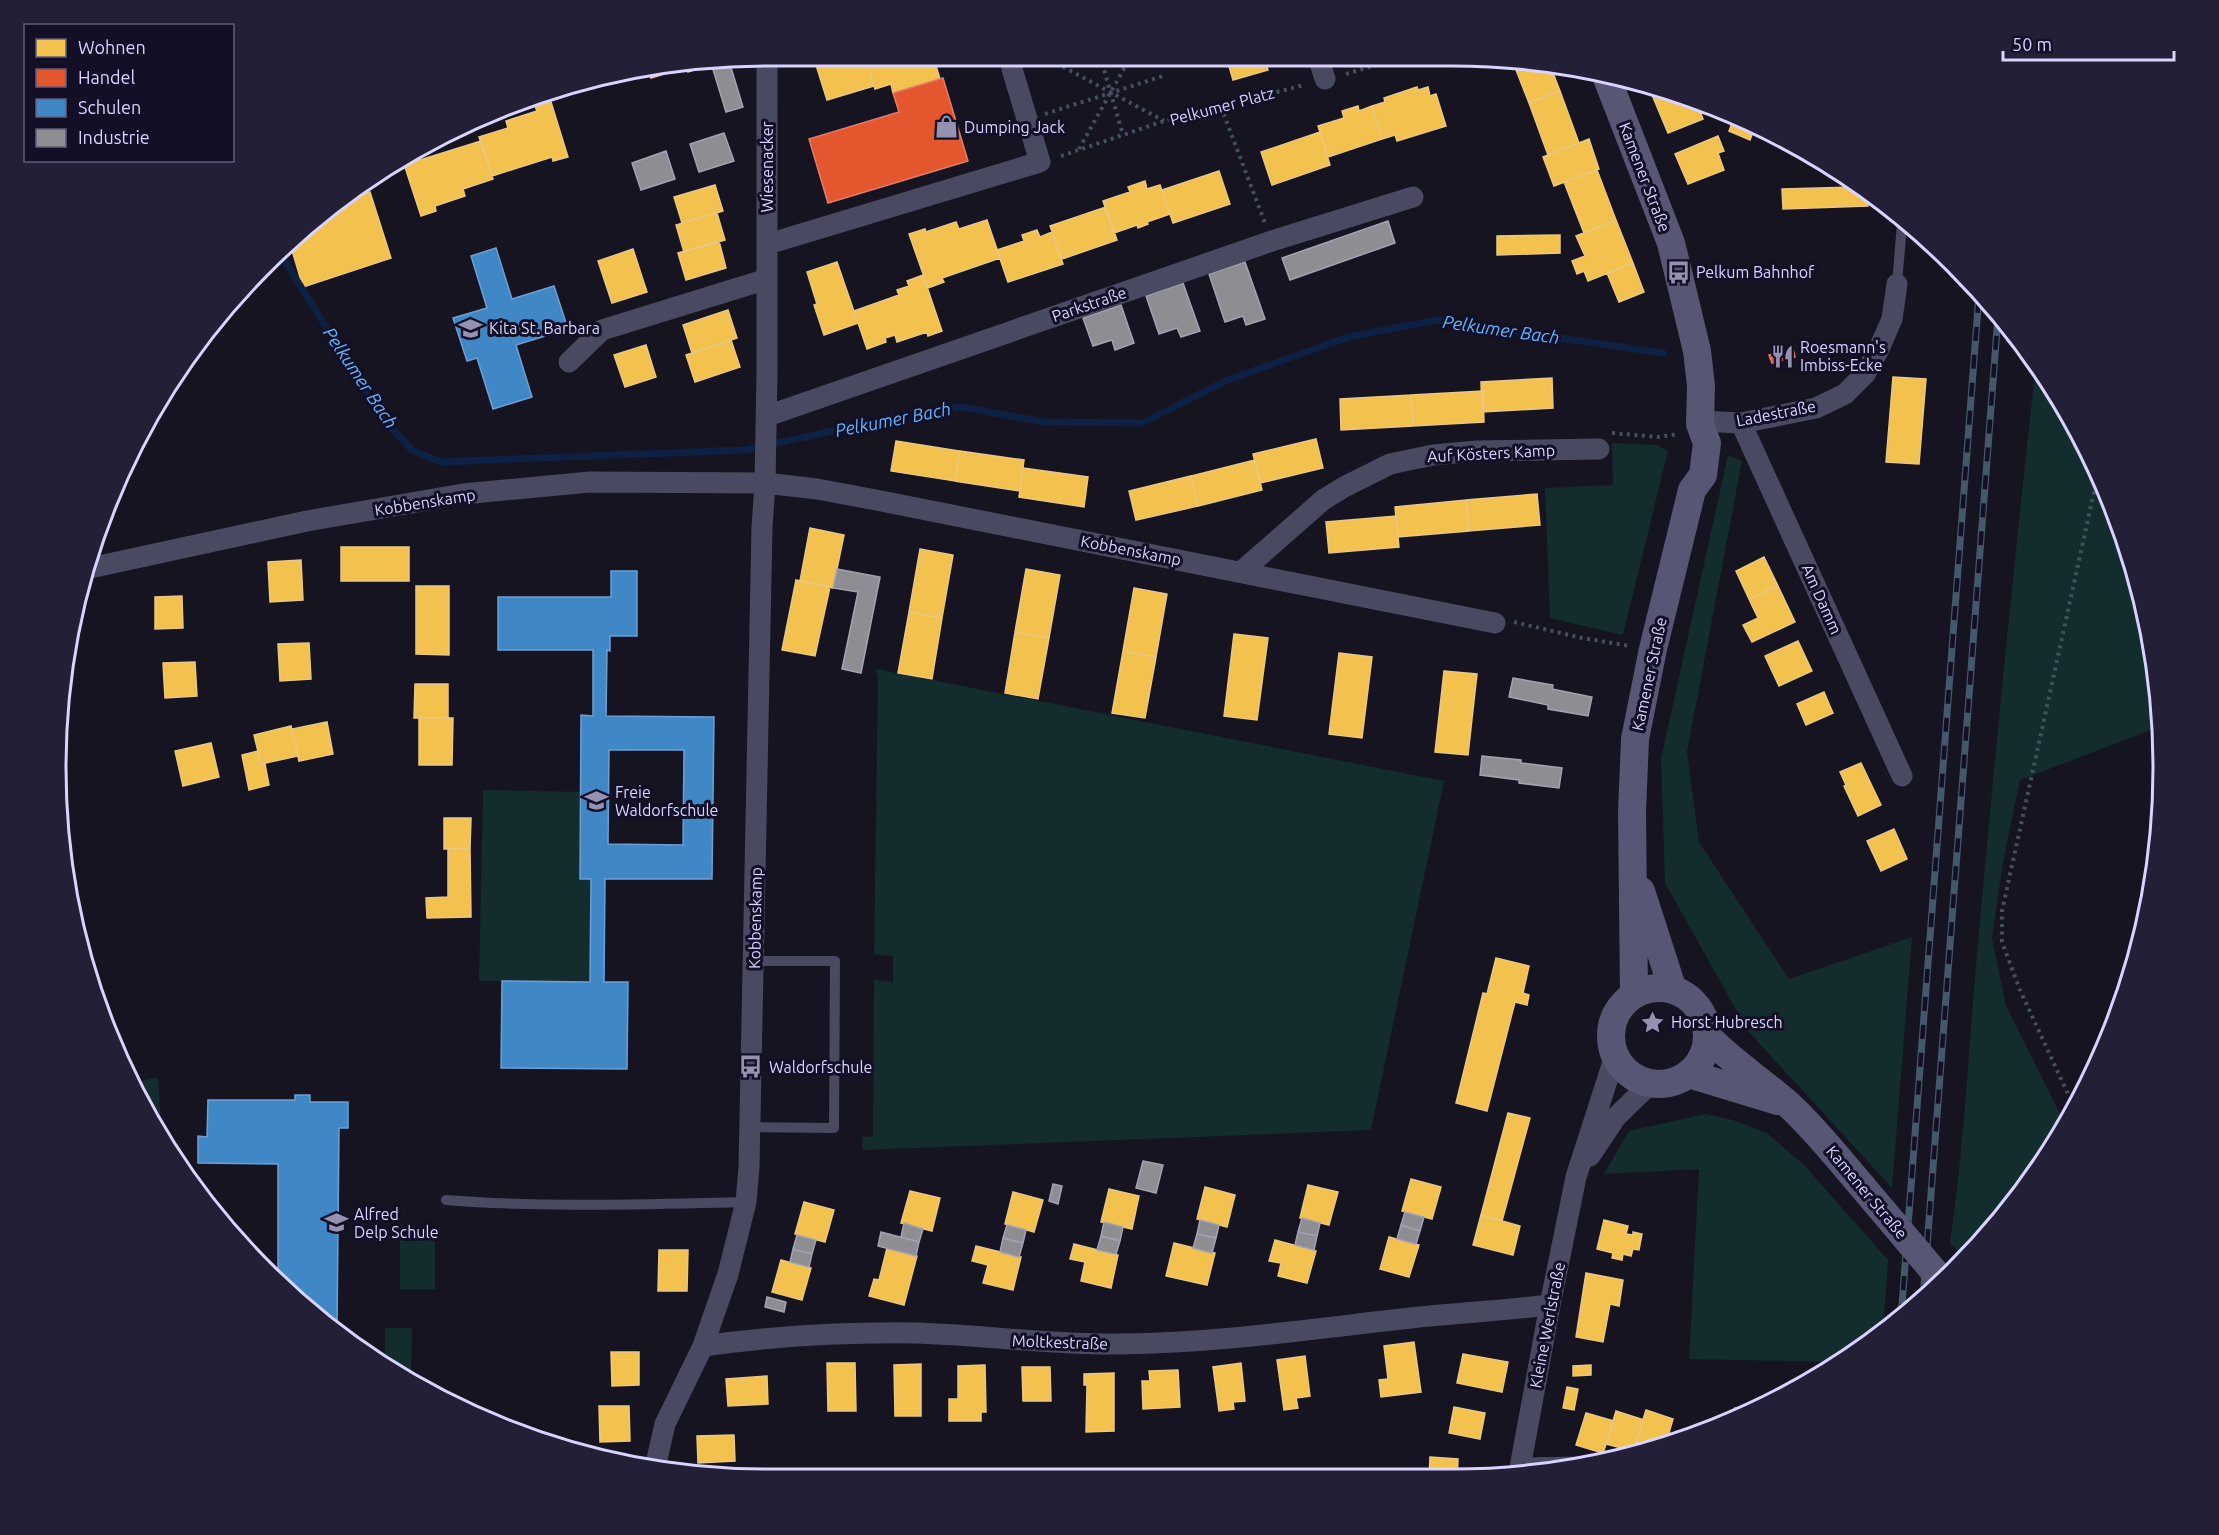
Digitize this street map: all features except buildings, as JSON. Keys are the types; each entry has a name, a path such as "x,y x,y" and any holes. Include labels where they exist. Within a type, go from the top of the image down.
{"main road":[{"name":"Kamener Straße","path":"1609,84 1671,243 1697,351 1701,386 1700,423 1691,442 1686,472 1692,490 1653,649 1635,739 1632,772 1634,995"},
{"name":"Kamener Straße","path":"1632,861 1673,990"},
{"path":"1653,988 1673,990 1691,999 1703,1016 1707,1036 1704,1053 1689,1074 1666,1084 1650,1083 1629,1074 1615,1056 1612,1046 1612,1026 1620,1008 1634,995 1653,988"},
{"name":"Kamener Straße","path":"1707,1036 1725,1055 1752,1074 1807,1122 1937,1274"},
{"name":"Kamener Straße","path":"1689,1074 1788,1105"}],"street":[{"name":"Wiesenacker","path":"765,483 768,244 767,66"},
{"path":"768,244 1040,162 1012,66"},
{"path":"1321,66 1325,79"},
{"name":"Parkstraße","path":"767,423 1272,240 1413,197"},
{"path":"569,362 602,330 767,279"},
{"name":"Ladestraße","path":"1700,423 1742,423 1815,408 1845,394 1865,374 1878,351 1892,319 1897,284"},
{"name":"Am Damm","path":"1742,423 1902,776"},
{"name":"Auf Kösters Kamp","path":"1241,572 1323,500 1390,464 1433,455 1477,451 1599,449"},
{"name":"Kobbenskamp","path":"96,567 307,521 463,494 590,482 765,483 817,489 876,500 1495,623"},
{"name":"Kobbenskamp","path":"703,1346 728,1274 746,1202 749,1167 761,561 765,483"},
{"name":"Kleine Werlstraße","path":"1520,1465 1576,1177 1615,1056"},
{"name":"Kleine Werlstraße","path":"1576,1177 1616,1117 1650,1083"},
{"name":"Moltkestraße","path":"703,1346 810,1333 918,1333 1019,1341 1162,1343 1225,1339 1550,1305"},
{"path":"657,1460 665,1424 703,1346"}],"lane":[{"name":"Ladestraße","path":"1897,284 1902,230"},
{"path":"750,1127 834,1128 835,961 754,961"},
{"path":"446,1200 543,1205 746,1202"}],"path":[{"path":"1061,66 1164,121"},
{"path":"1103,66 1124,135"},
{"path":"1079,149 1126,66"},
{"name":"Pelkumer Platz","path":"1040,162 1164,121 1371,66"},
{"path":"1027,120 1163,76"},
{"path":"1221,107 1272,240"},
{"path":"1599,449 1599,433 1669,436 1681,433 1700,423"},
{"path":"2070,1098 2020,990 2002,942 2002,911 2095,488"},
{"path":"1495,623 1519,622 1582,638 1653,649"}],"green space":[{"path":"2034,377 2081,457 2116,542 2140,631 2147,676 2151,730 2020,780 2003,862 1992,938 2006,1006 2061,1115 2008,1195 1959,1252 1950,1243 1963,1127 1975,971"},
{"path":"1612,443 1657,445 1668,451 1623,635 1550,618 1545,488 1613,485"},
{"path":"1728,455 1742,461 1687,752 1699,842 1789,979 1912,937 1892,1188 1748,1031 1665,883 1661,759"},
{"path":"876,669 1444,781 1371,1130 863,1150 862,1137 873,1136 874,980 893,982 893,956 874,954 878,678"},
{"path":"483,790 581,792 580,878 591,879 590,982 479,981"},
{"path":"158,1077 161,1119 160,1118 140,1082"},
{"path":"1705,1114 1733,1120 1767,1133 1805,1166 1888,1260 1884,1320 1824,1362 1689,1359 1699,1169 1604,1174 1629,1131"},
{"path":"400,1238 435,1238 435,1289 400,1289"},
{"path":"385,1328 412,1328 411,1371 385,1355"}],"waterway":[{"name":"Pelkumer Bach","path":"284,259 384,420 412,450 440,462 746,450 905,415 961,407 1045,422 1142,423 1225,381 1348,337 1437,320 1663,353"}],"railway":[{"path":"1902,1305 1978,304"},
{"path":"1924,1286 1997,327"}],"place":[{"name":"Dumping Jack","path":"946,127"},
{"name":"Pelkum Bahnhof","path":"1678,272"},
{"name":"Kita St. Barbara","path":"471,328"},
{"name":"Roesmann's Imbiss-Ecke","path":"1782,356"},
{"name":"Freie Waldorfschule","path":"597,801"},
{"name":"Horst Hubresch","path":"1653,1022"},
{"name":"Waldorfschule","path":"751,1067"},
{"name":"Alfred Delp Schule","path":"336,1223"}]}
